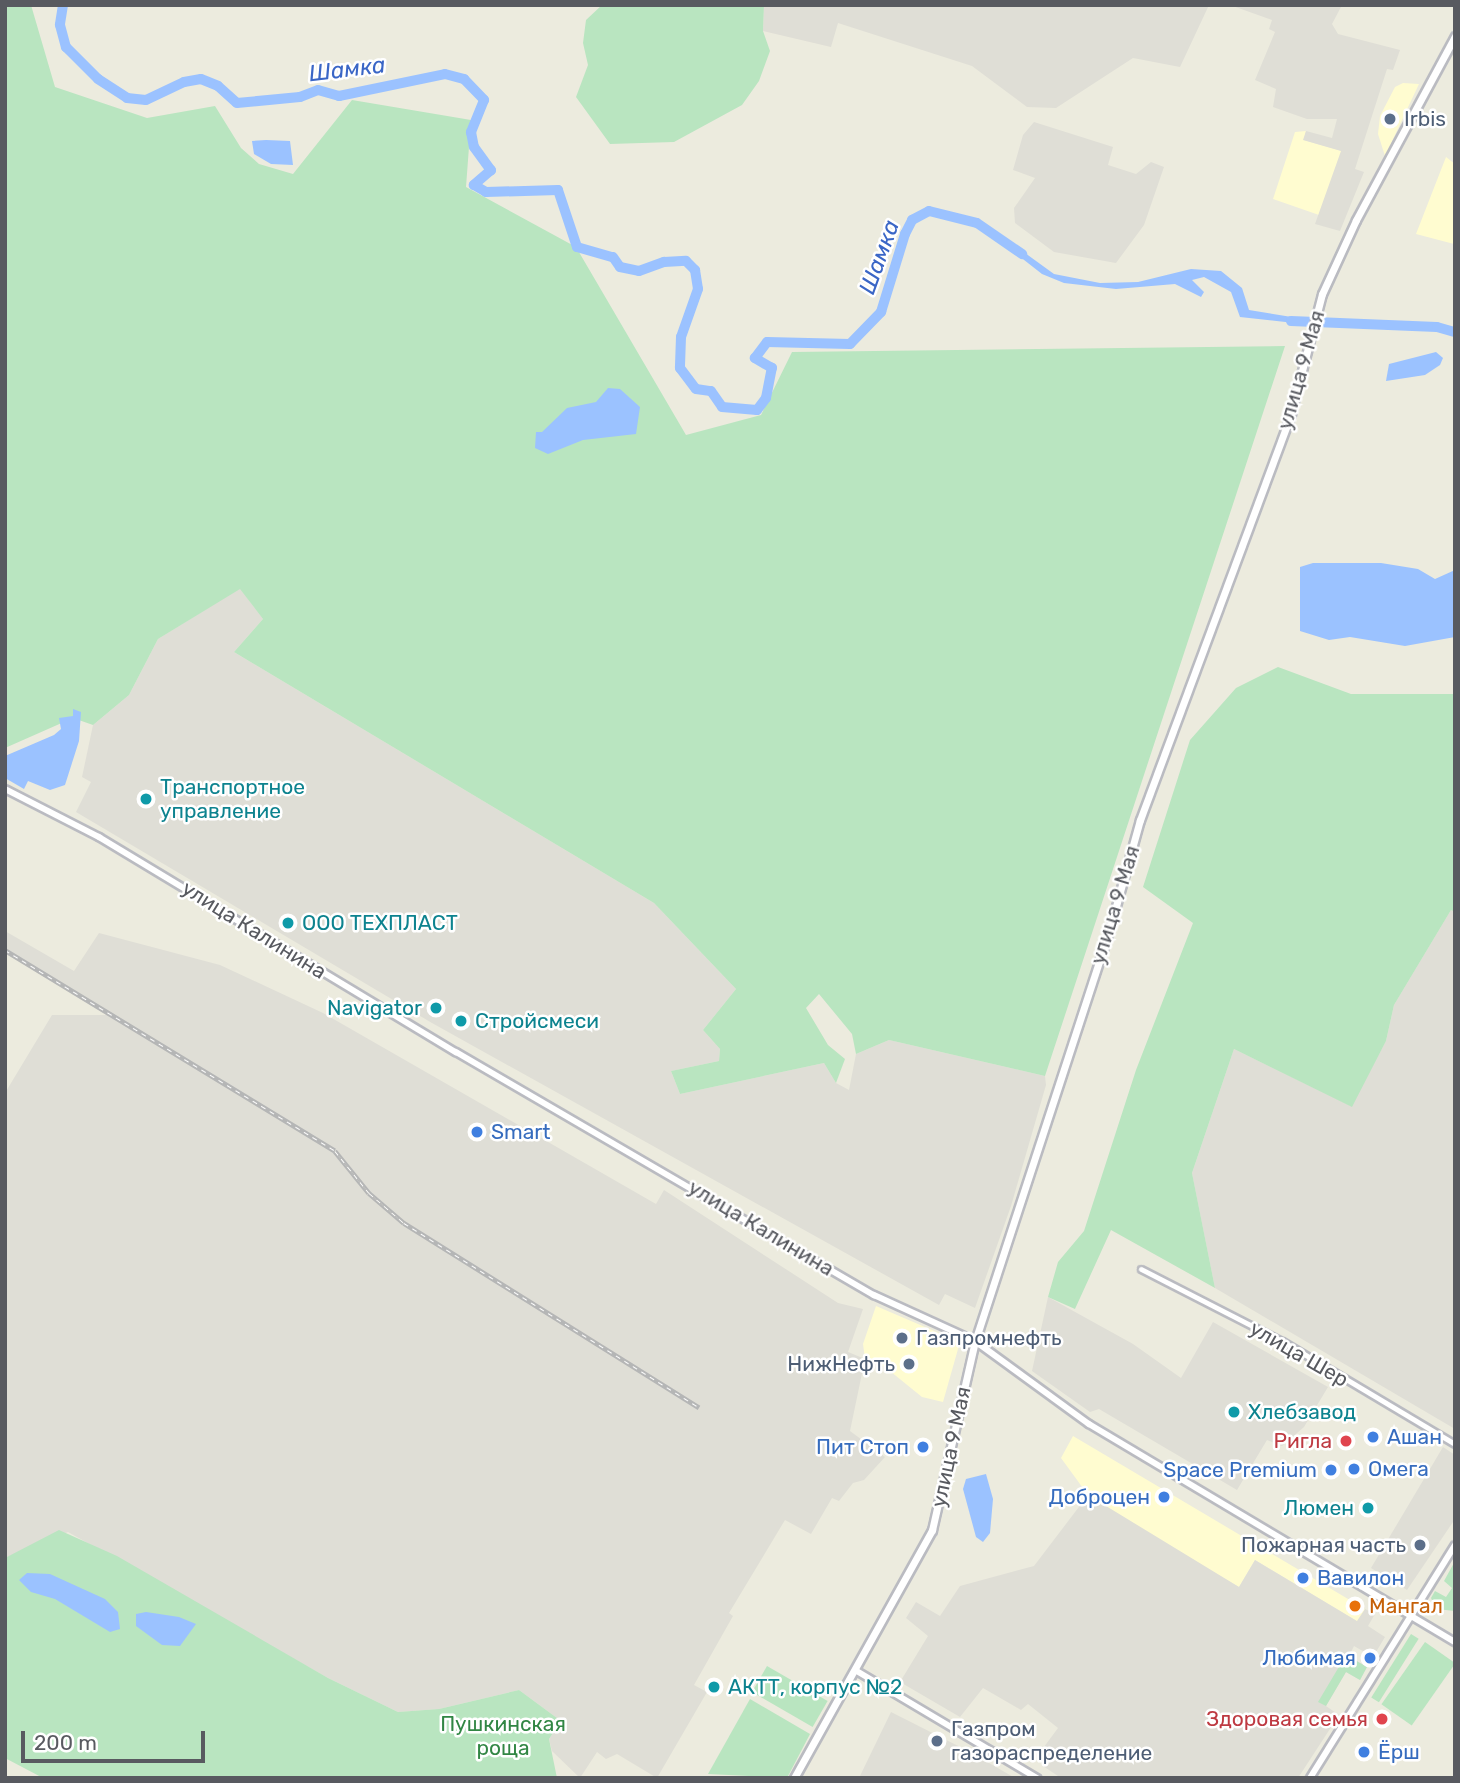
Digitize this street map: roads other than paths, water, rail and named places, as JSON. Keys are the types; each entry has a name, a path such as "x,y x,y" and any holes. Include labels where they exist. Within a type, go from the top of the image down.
{"main road":[{"name":"улица 9 Мая","path":"794,1778 932,1530 975,1341 1109,932 1140,820 1291,413 1315,315 1356,220 1455,36"}],"street":[{"name":"улица Калинина","path":"5,789 63,818 874,1295 975,1341 1088,1424 1455,1642"},
{"name":"улица Шер","path":"1141,1269 1282,1341 1455,1444"},
{"path":"1310,1778 1455,1545"},
{"path":"855,1670 1037,1778"}],"water":[{"path":"252,141 290,141 293,165 271,164 254,154"},
{"path":"1014,245 1054,274 1100,283 1138,282 1191,269 1221,271 1242,288 1249,310 1304,319 1303,324 1240,317 1231,292 1204,277 1192,280 1204,292 1201,297 1175,284 1116,289 1064,283 1042,274 1010,247"},
{"path":"1436,352 1443,358 1440,365 1425,375 1386,381 1389,364"},
{"path":"608,388 620,389 640,407 636,434 583,440 548,454 535,448 536,432 542,432 567,408 596,402"},
{"path":"1313,563 1381,563 1418,569 1435,579 1455,570 1455,637 1405,646 1350,637 1329,640 1300,631 1300,567"},
{"path":"73,709 81,712 79,741 65,785 50,790 28,781 24,789 5,778 5,756 54,735 61,729 59,718 73,716"},
{"path":"986,1474 993,1499 990,1533 983,1542 976,1537 963,1489 966,1479"},
{"path":"27,1573 50,1574 105,1599 118,1612 120,1629 110,1632 55,1599 31,1592 19,1580"},
{"path":"146,1612 179,1617 196,1624 180,1646 162,1645 136,1626 136,1614"}],"waterway":[{"name":"Шамка","path":"63,5 60,25 66,47 98,79 127,98 146,100 184,82 201,79 218,86 237,103 300,97 318,90 339,96 445,74 464,79 484,100 471,132 474,147 491,170 474,185 486,192 558,190 577,247 613,257 620,267 639,271 664,262 686,261 695,270 698,289 681,337 680,368 696,389 711,391 722,407 757,410 766,398 772,368 755,358 767,342 850,344 881,312 905,234 912,220 929,211 977,223 1022,254"},
{"name":"Шамка","path":"1291,321 1437,327 1455,332"}],"railway":[{"path":"5,950 335,1151 369,1193 404,1223 699,1407"}],"place":[{"name":"Irbis","path":"1390,119"},
{"name":"Транспортное управление","path":"146,799"},
{"name":"ООО ТЕХПЛАСТ","path":"288,923"},
{"name":"Navigator","path":"436,1008"},
{"name":"Стройсмеси","path":"461,1021"},
{"name":"Smart","path":"477,1132"},
{"name":"Газпромнефть","path":"902,1338"},
{"name":"НижНефть","path":"909,1364"},
{"name":"Хлебзавод","path":"1234,1412"},
{"name":"Ашан","path":"1373,1437"},
{"name":"Ригла","path":"1346,1441"},
{"name":"Пит Стоп","path":"923,1447"},
{"name":"Омега","path":"1354,1469"},
{"name":"Space Premium","path":"1331,1470"},
{"name":"Доброцен","path":"1164,1497"},
{"name":"Люмен","path":"1368,1508"},
{"name":"Пожарная часть","path":"1420,1545"},
{"name":"Вавилон","path":"1303,1578"},
{"name":"Мангал","path":"1355,1606"},
{"name":"Любимая","path":"1370,1658"},
{"name":"АКТТ, корпус №2","path":"714,1687"},
{"name":"Здоровая семья","path":"1382,1719"},
{"name":"Газпром газораспределение","path":"937,1741"},
{"name":"Ёрш","path":"1364,1752"}],"park label":[{"name":"Пушкинская роща","path":"503,1736"}]}
